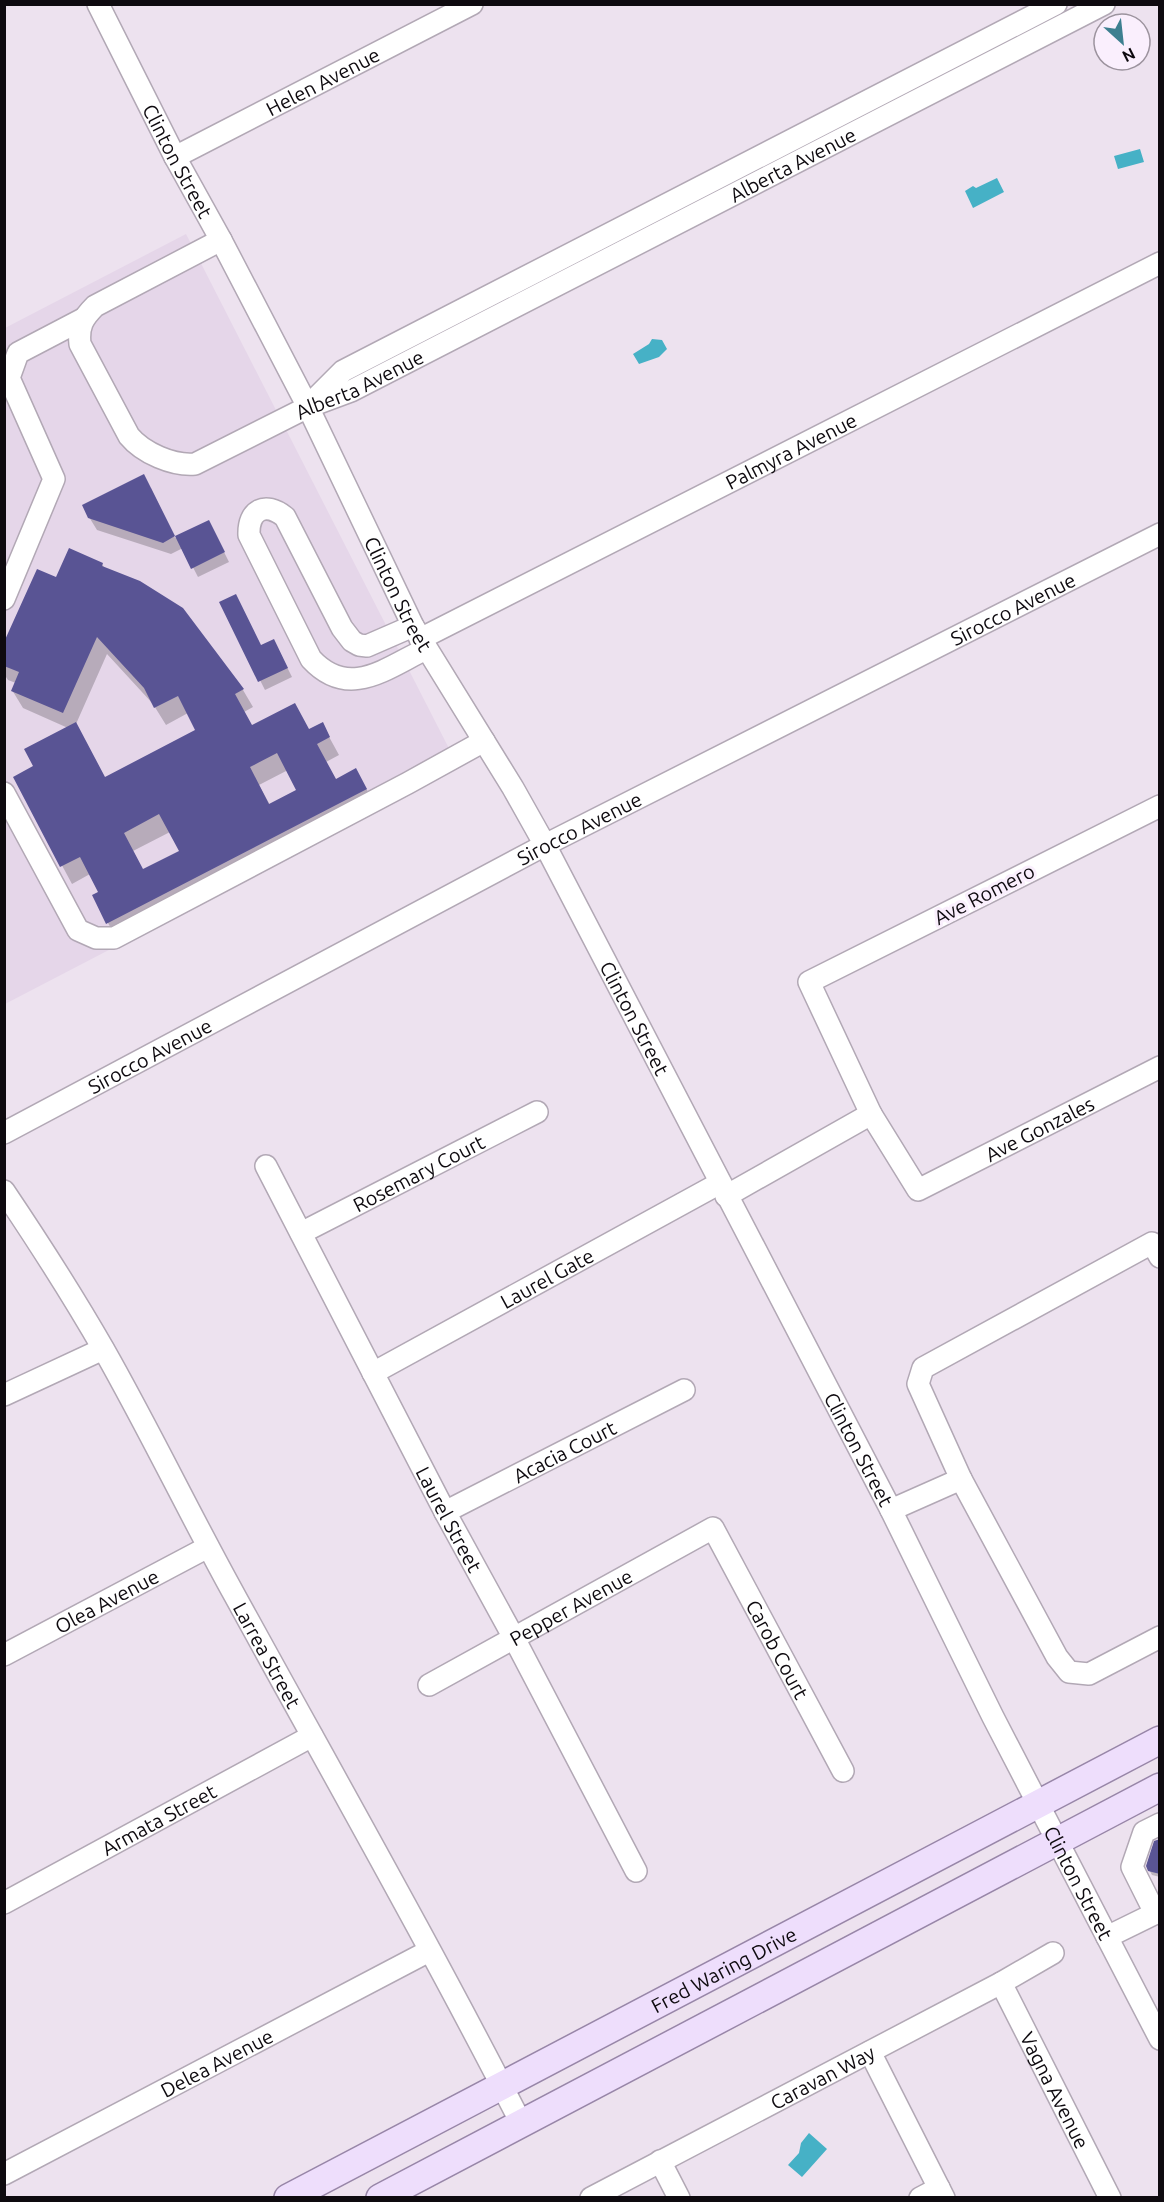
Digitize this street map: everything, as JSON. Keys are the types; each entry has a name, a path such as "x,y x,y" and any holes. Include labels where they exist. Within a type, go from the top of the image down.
{"main road":[{"name":"Fred Waring Drive","path":"288,2198 1160,1740"},
{"path":"380,2198 1160,1787"}],"street":[{"name":"Clinton Street","path":"98,4 175,157 308,407 420,638 545,845 891,1510 993,1717 1160,2039"},
{"name":"Helen Avenue","path":"175,157 472,4"},
{"name":"Alberta Avenue","path":"308,407 343,371 1056,4"},
{"name":"Alberta Avenue","path":"308,407 351,391 1104,4"},
{"path":"4,599 54,479 9,378 18,353 83,319 95,306 221,240"},
{"name":"Palmyra Avenue","path":"420,638 1160,264"},
{"path":"83,319 79,330 80,344 129,436 136,445 156,455 182,465 195,465 308,407"},
{"path":"271,508 285,517 337,618 352,641 367,646 420,638 366,678 353,680 337,678 320,668 311,659 249,535 248,524 252,516 261,509 271,508"},
{"name":"Sirocco Avenue","path":"4,1133 545,845 1160,534"},
{"path":"4,793 78,930 96,938 114,938 484,741"},
{"name":"Ave Romero","path":"871,1114 809,982 1160,806"},
{"name":"Ave Gonzales","path":"871,1114 918,1190 1160,1066"},
{"name":"Rosemary Court","path":"301,1233 537,1112"},
{"name":"Laurel Gate","path":"373,1373 871,1114"},
{"name":"Laurel Street","path":"266,1166 444,1512 514,1638 636,1871"},
{"name":"Larrea Street","path":"4,1191 103,1348 521,2123"},
{"path":"1160,1257 1152,1243 923,1368 918,1384 961,1479 1057,1658 1069,1672 1089,1674 1160,1637"},
{"path":"4,1395 103,1348"},
{"name":"Acacia Court","path":"444,1512 684,1390"},
{"path":"891,1510 961,1479"},
{"name":"Pepper Avenue","path":"429,1684 713,1528"},
{"name":"Carob Court","path":"713,1528 843,1771"},
{"name":"Olea Avenue","path":"4,1655 208,1546"},
{"name":"Armata Street","path":"4,1904 312,1736"},
{"path":"1107,1937 1157,1912 1132,1867 1144,1832 1160,1824"},
{"name":"Delea Avenue","path":"4,2174 429,1951"},
{"name":"Caravan Way","path":"591,2198 1001,1983 1053,1953"},
{"name":"Vagna Avenue","path":"1001,1983 1110,2198"},
{"path":"870,2052 942,2193 920,2198"},
{"path":"660,2161 679,2198"}],"shaded area":[{"path":"186,234 459,768 5,1004 5,328"}],"water":[{"path":"1140,149 1144,162 1118,169 1114,156"},
{"path":"997,178 1004,192 973,208 965,191"},
{"path":"652,339 662,340 667,349 659,357 639,364 633,354 649,344"},
{"path":"809,2133 827,2149 802,2177 788,2165 799,2153 801,2143"}],"building":[{"path":"144,474 175,536 163,543 88,518 82,505"},
{"path":"209,520 225,552 191,569 175,536"},
{"path":"69,548 103,563 102,566 140,581 183,608 244,689 235,694 252,725 295,703 309,729 323,722 330,737 317,744 336,779 356,768 367,789 106,924 92,895 98,892 80,857 60,867 13,777 33,766 24,749 76,722 105,777 195,730 178,696 154,708 144,688 97,637 63,713 11,691 19,672 4,666 4,642 37,569 56,577","holes":["277,753 296,790 269,804 250,767","159,814 179,851 143,869 124,833"]},
{"path":"236,594 261,645 274,639 288,668 258,682 219,602"},
{"path":"1160,1839 1160,1874 1148,1871 1146,1866 1154,1841"}]}
